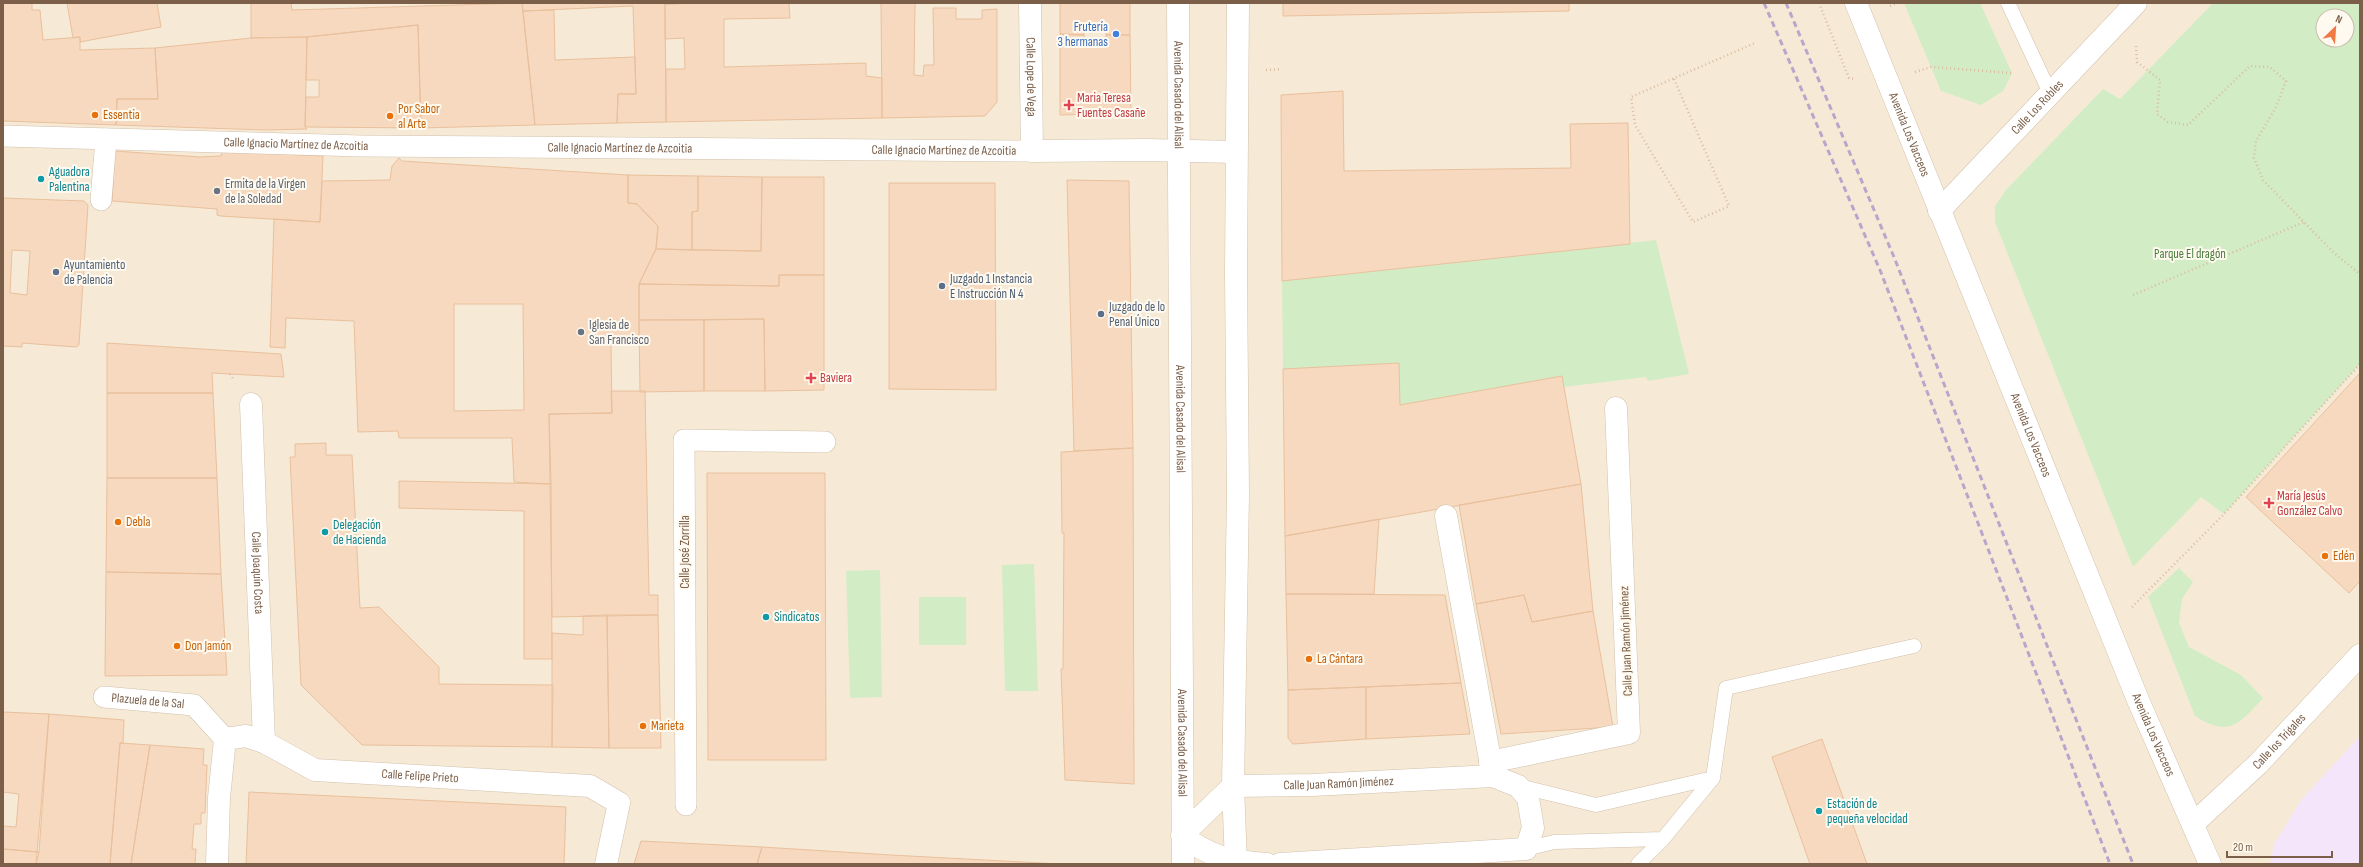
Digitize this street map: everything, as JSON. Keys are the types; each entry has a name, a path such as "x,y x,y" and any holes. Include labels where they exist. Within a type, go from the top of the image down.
{"street":[{"name":"Calle Lope de Vega","path":"1030,3 1032,151"},
{"name":"Avenida Casado del Alisal","path":"1178,3 1182,864"},
{"path":"1236,863 1233,786 1238,495 1236,152 1238,3"},
{"name":"Avenida Los Vacceos","path":"1856,3 2138,700 2194,823 2210,864"},
{"name":"Calle Los Robles","path":"1939,211 2135,4"},
{"name":"Calle Ignacio Martínez de Azcoitia","path":"3,136 362,146 1236,152"},
{"path":"101,200 106,139"},
{"name":"Calle Joaquín Costa","path":"251,404 264,742"},
{"name":"Calle Juan Ramón Jiménez","path":"1233,786 1312,785 1491,769 1629,733 1616,408"},
{"name":"Calle José Zorrilla","path":"686,805 684,440 825,442"},
{"path":"1446,516 1491,769"},
{"name":"Calle los Trigales","path":"2194,823 2258,764 2360,655"},
{"name":"Plazuela de la Sal","path":"104,697 194,705 225,739"},
{"name":"Calle Felipe Prieto","path":"225,739 246,736 264,742 315,770 590,786 619,803 606,864"},
{"path":"217,864 218,798 225,739"},
{"name":"Calle Juan Ramón Jiménez","path":"1491,769 1518,786"},
{"path":"1233,786 1182,835 1198,848 1236,863 1267,864"},
{"path":"1280,864 1526,849 1533,828 1528,798 1518,786"}],"lane":[{"path":"2008,3 2050,93"},
{"path":"1638,864 1663,838 1712,778 1726,688 1914,646"},
{"name":"Calle Juan Ramón Jiménez","path":"1518,786 1596,805 1712,778"},
{"path":"1526,849 1554,842 1663,838"}],"path":[{"path":"1819,3 1823,13"},
{"path":"2135,4 2137,62 2160,80 2157,114 2168,122 2188,125 2250,66 2270,67 2286,81 2276,106 2256,141 2254,158 2263,180 2334,253 2360,274"},
{"path":"1674,79 1729,206 1693,222 1635,125 1631,97 1755,43"},
{"path":"1886,80 1931,67 2012,73 2032,54"},
{"path":"2133,294 2304,222"},
{"path":"2110,630 2224,514 2360,364"}],"shaded area":[{"path":"3,3 2360,3 2360,864 3,864"},
{"path":"2360,736 2360,864 2270,864 2274,844 2302,799"}],"green space":[{"path":"1904,3 1980,3 2012,73 2003,91 1981,105 1941,91"},
{"name":"Parque El dragón","path":"2213,3 2360,3 2360,364 2224,514 2201,497 2133,567 1995,222 1995,206 2006,190 2103,89 2120,99"},
{"path":"1656,240 1689,374 1648,381 1646,377 1564,387 1562,376 1400,405 1399,363 1283,369 1282,281"},
{"path":"1034,564 1038,691 1005,691 1002,565"},
{"path":"2179,568 2193,582 2182,599 2179,623 2189,647 2241,675 2263,698 2247,715 2233,725 2226,727 2217,726 2207,723 2195,716 2148,597"},
{"path":"880,570 882,697 850,698 846,571"},
{"path":"919,597 966,597 966,645 919,645"}],"building":[{"path":"3,3 32,3 32,10 40,10 43,40 80,37 80,50 155,48 158,99 117,99 116,125 3,121"},
{"path":"67,3 157,3 161,27 80,42 80,37 73,38"},
{"path":"251,3 291,3 292,10 522,3 535,125 421,128 418,25 307,37 251,38"},
{"path":"522,3 698,3 665,4 666,122 617,123 618,94 636,94 633,6 523,11"},
{"path":"789,3 790,18 724,19 724,67 866,63 866,76 882,78 882,118 666,122 666,69 685,69 684,38 665,39 665,4"},
{"path":"881,3 915,3 914,75 923,76 924,65 934,65 933,8 956,8 956,19 982,19 982,10 997,9 997,102 985,116 882,118"},
{"path":"1060,3 1130,3 1130,35 1106,35 1106,23 1084,23 1084,35 1060,34"},
{"path":"1283,3 1569,3 1569,11 1283,16"},
{"path":"554,10 555,60 635,57 636,94 618,94 617,123 535,125 523,11"},
{"path":"418,25 421,128 305,127 306,97 319,97 319,80 306,80 307,37"},
{"path":"1060,34 1084,35 1084,46 1106,46 1106,35 1130,35 1131,113 1060,115"},
{"path":"307,37 305,127 307,129 265,130 116,125 117,99 158,99 155,48 251,38"},
{"path":"1343,91 1344,171 1571,168 1570,124 1628,123 1630,244 1282,281 1281,95"},
{"name":"Ermita de la Virgen de la Soledad","path":"115,151 200,157 221,156 222,151 323,156 320,222 220,216 217,215 217,209 112,201"},
{"name":"Iglesia de San Francisco","path":"399,158 402,161 628,175 628,203 637,204 658,226 656,249 639,284 639,343 611,344 612,413 549,414 551,484 514,482 512,438 399,438 398,431 358,432 354,321 286,318 285,348 270,347 274,219 320,222 322,181 390,180 392,166","holes":["454,304 523,304 524,410 454,411"]},
{"path":"628,175 698,176 698,211 692,212 692,250 656,249 658,226 637,204 628,203"},
{"path":"698,176 762,177 761,251 692,250 692,212 698,211"},
{"path":"762,177 824,177 824,275 779,275 779,286 639,284 656,249 761,251"},
{"name":"Juzgado de lo Penal Único","path":"1067,180 1129,181 1133,448 1074,451"},
{"name":"Juzgado 1 Instancia E Instrucción N 4","path":"889,183 995,183 996,390 889,389"},
{"name":"Ayuntamiento de Palencia","path":"3,198 84,201 88,205 79,345 76,347 22,343 22,347 3,346","holes":["12,250 30,251 27,295 10,293"]},
{"path":"779,275 824,275 824,390 765,391 764,319 639,320 639,284 779,286"},
{"path":"764,319 765,391 704,391 704,320"},
{"path":"639,320 704,320 704,391 640,392"},
{"path":"107,343 281,354 284,377 212,373 213,393 107,393"},
{"path":"1399,363 1400,405 1562,376 1581,484 1285,536 1283,369"},
{"path":"2360,373 2360,581 2349,593 2246,497"},
{"path":"611,391 645,391 649,595 658,595 658,615 552,617 549,414 612,413"},
{"path":"107,393 213,393 217,478 107,478"},
{"name":"Delegación de Hacienda","path":"326,443 326,455 352,455 360,608 379,607 439,667 439,684 553,685 552,747 362,745 301,685 290,457 295,457 295,444"},
{"path":"1133,448 1134,784 1065,780 1061,669 1063,669 1064,533 1062,533 1061,452"},
{"name":"Sindicatos","path":"707,473 825,473 826,760 708,760"},
{"path":"107,478 217,478 221,574 106,572"},
{"path":"399,481 551,484 552,659 524,659 524,511 399,508"},
{"path":"1581,484 1593,611 1532,622 1524,595 1476,604 1459,505"},
{"path":"1379,519 1374,594 1286,594 1285,536"},
{"path":"106,572 221,574 227,675 105,676"},
{"path":"1286,594 1445,595 1461,683 1288,690"},
{"path":"1524,595 1532,622 1593,611 1613,727 1501,734 1476,604"},
{"path":"607,615 609,748 552,747 552,633 583,635 583,616"},
{"path":"607,615 658,615 661,748 609,748"},
{"path":"1461,683 1470,734 1366,739 1366,687"},
{"path":"1366,687 1366,739 1293,744 1288,738 1288,690"},
{"path":"3,712 49,714 39,852 3,849 3,826 16,827 19,794 3,792"},
{"path":"49,714 124,720 123,743 120,743 110,864 36,864"},
{"name":"Estación de pequeña velocidad","path":"1822,739 1867,864 1810,864 1772,757"},
{"path":"120,743 150,745 131,864 110,864"},
{"path":"150,745 204,749 203,765 207,765 205,813 201,813 201,824 194,824 192,849 196,849 195,864 131,864"},
{"path":"249,792 566,807 564,864 246,864"},
{"path":"641,841 762,847 757,864 634,864"},
{"path":"762,847 891,855 1060,864 757,864"},
{"path":"3,849 39,852 36,864 3,864"}],"railway":[{"path":"1764,3 1880,270 2110,864"},
{"path":"1786,3 1894,257 2133,864"}],"place":[{"name":"Frutería 3 hermanas","path":"1116,34"},
{"name":"Maria Teresa Fuentes Casañe","path":"1069,105"},
{"name":"Essentia","path":"95,115"},
{"name":"Por Sabor al Arte","path":"390,116"},
{"name":"Aguadora Palentina","path":"41,179"},
{"name":"Ermita de la Virgen de la Soledad","path":"217,191"},
{"name":"Ayuntamiento de Palencia","path":"56,272"},
{"name":"Juzgado 1 Instancia E Instrucción N 4","path":"942,286"},
{"name":"Juzgado de lo Penal Único","path":"1101,314"},
{"name":"Iglesia de San Francisco","path":"581,332"},
{"name":"Baviera","path":"811,378"},
{"name":"María Jesús González Calvo","path":"2269,503"},
{"name":"Debla","path":"118,522"},
{"name":"Delegación de Hacienda","path":"325,532"},
{"name":"Edén","path":"2325,556"},
{"name":"Sindicatos","path":"766,617"},
{"name":"Don Jamón","path":"177,646"},
{"name":"La Cántara","path":"1309,659"},
{"name":"Marieta","path":"643,726"},
{"name":"Estación de pequeña velocidad","path":"1819,811"}]}
